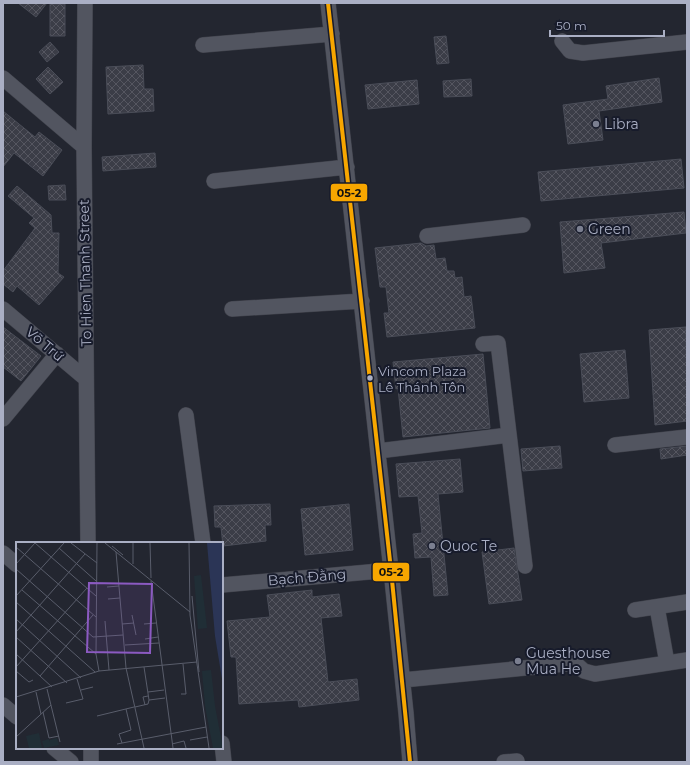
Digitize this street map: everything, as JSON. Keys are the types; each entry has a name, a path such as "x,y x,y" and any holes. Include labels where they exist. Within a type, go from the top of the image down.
{"street":[{"name":"To Hien Thanh Street","path":"85,3 84,147 88,542"},
{"path":"328,3 403,680 410,762"},
{"path":"202,45 332,34"},
{"path":"562,41 570,51 583,53 687,42"},
{"path":"3,78 84,147"},
{"path":"214,181 347,168"},
{"path":"427,236 523,224"},
{"path":"232,309 362,301"},
{"name":"Võ Trứ","path":"3,309 86,379"},
{"path":"483,344 498,343 525,566"},
{"path":"3,418 57,354"},
{"path":"186,415 203,542"},
{"path":"378,452 509,435"},
{"path":"614,445 687,437"},
{"path":"3,553 16,564"},
{"name":"Bạch Đằng","path":"223,585 391,570"},
{"path":"634,610 687,602"},
{"path":"658,607 667,662"},
{"path":"403,680 575,663 584,671 595,674 687,660"},
{"path":"3,705 16,716"},
{"path":"55,749 71,762"},
{"path":"91,749 91,762"},
{"path":"223,749 224,762"}],"building":[{"path":"18,3 47,3 36,17"},
{"path":"50,4 65,4 65,36 50,36"},
{"path":"446,36 449,63 437,64 434,37"},
{"path":"50,42 59,52 47,62 39,52"},
{"path":"143,65 144,89 153,89 154,111 108,114 106,67"},
{"path":"48,67 63,82 50,94 36,79"},
{"path":"659,78 662,102 599,111 603,140 568,144 563,105 608,99 606,86"},
{"path":"471,79 472,96 444,97 443,81"},
{"path":"417,80 419,104 368,109 365,85"},
{"path":"3,111 35,137 39,132 62,150 43,176 14,153 3,167"},
{"path":"155,153 156,167 103,171 102,157"},
{"path":"681,159 684,188 541,201 538,172"},
{"path":"65,185 66,200 49,200 48,186"},
{"path":"17,186 51,215 52,233 59,233 58,273 64,277 39,305 17,286 13,292 3,284 3,271 35,228 29,223 34,218 8,196"},
{"path":"684,212 686,233 601,243 605,268 564,273 560,222"},
{"path":"421,243 426,246 434,245 436,259 445,258 447,271 454,271 455,278 462,277 464,297 471,296 475,328 387,337 384,313 389,313 386,287 380,287 375,248"},
{"path":"3,327 41,356 21,381 3,367"},
{"path":"686,327 687,421 655,425 649,330"},
{"path":"625,350 629,398 584,402 580,354"},
{"path":"483,354 490,428 403,437 398,388 396,389 393,362"},
{"path":"560,446 562,468 523,471 521,449"},
{"path":"687,446 687,455 661,459 660,449"},
{"path":"460,459 463,492 438,494 448,595 434,596 431,557 415,558 413,534 422,533 418,496 399,497 396,464"},
{"path":"270,504 271,525 265,525 266,541 223,546 221,527 215,527 214,506"},
{"path":"349,504 353,550 305,555 301,509"},
{"path":"514,548 522,600 489,604 482,552"},
{"path":"312,590 312,597 339,594 342,616 321,618 328,682 357,679 359,700 299,707 298,700 239,704 236,657 231,657 227,621 270,617 267,595"}],"transit line":[{"name":"05-2","path":"328,3 391,570 410,762"}],"place":[{"name":"Libra","path":"596,124"},
{"name":"Green","path":"580,229"},
{"name":"Vincom Plaza Lê Thánh Tôn","path":"370,378"},
{"name":"Quoc Te","path":"432,546"},
{"name":"Guesthouse Mua He","path":"518,661"}]}
